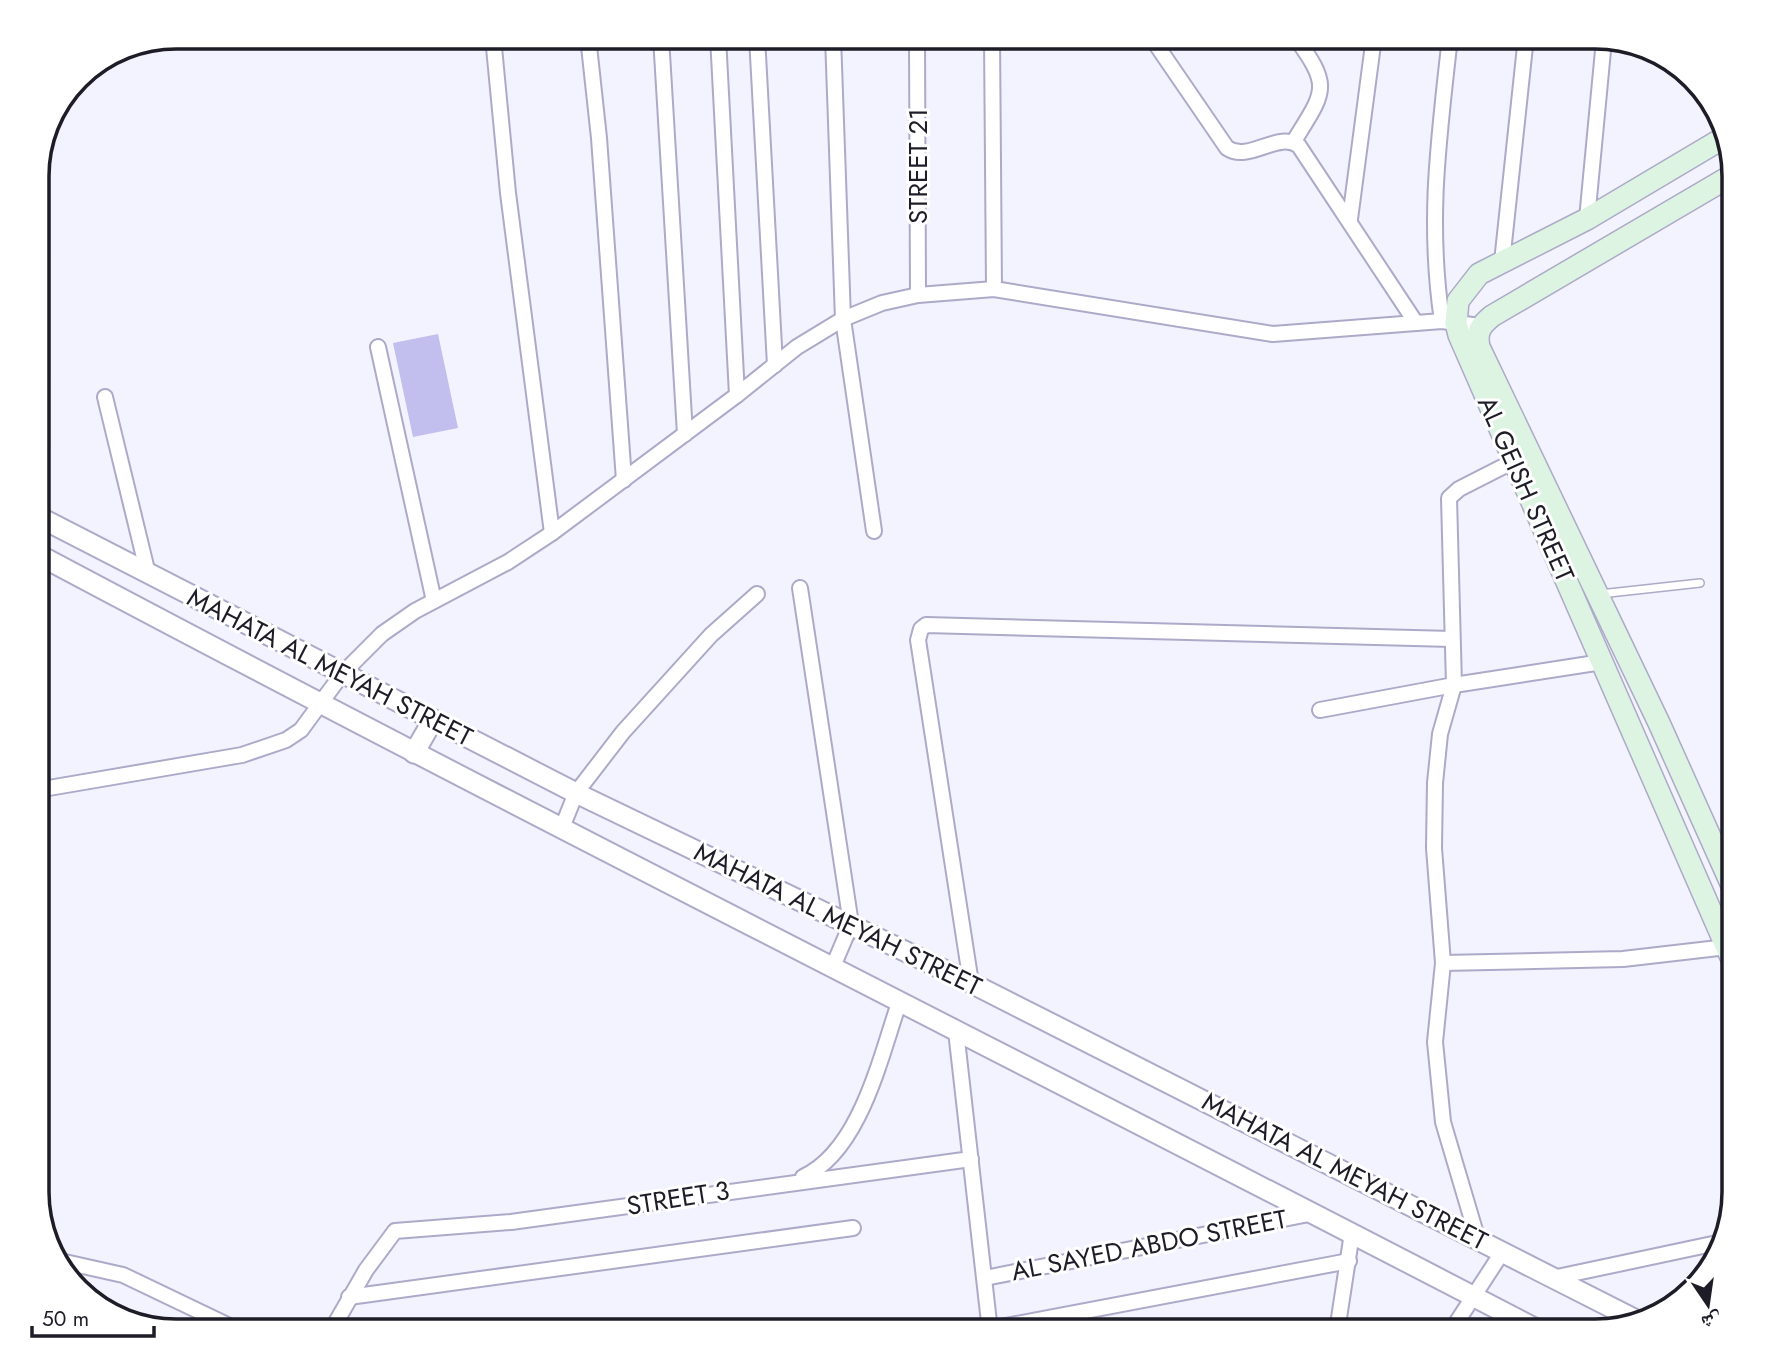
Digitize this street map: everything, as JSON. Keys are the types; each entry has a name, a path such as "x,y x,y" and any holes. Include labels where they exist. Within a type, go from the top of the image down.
{"main road":[{"path":"1449,322 1463,290 1479,274 1587,219 1717,141"},
{"path":"1480,326 1722,181"},
{"name":"AL GEISH STREET","path":"1449,322 1514,461 1722,930"},
{"name":"AL GEISH STREET","path":"1480,326 1477,337 1479,347 1659,723 1722,863"},
{"path":"1634,735 1659,723"}],"street":[{"path":"494,49 508,193 552,533"},
{"path":"589,49 599,138 624,480"},
{"path":"662,49 685,434"},
{"path":"719,49 737,395"},
{"path":"758,49 775,365"},
{"path":"833,49 843,319 874,531"},
{"name":"STREET 21","path":"917,49 918,295"},
{"path":"992,49 994,289"},
{"path":"1159,49 1227,148 1239,153 1294,142"},
{"path":"1294,142 1322,90 1319,75 1303,49"},
{"path":"1350,219 1372,49"},
{"path":"1449,49 1434,168 1434,238 1449,322"},
{"path":"1502,262 1525,49"},
{"path":"1587,219 1603,49"},
{"path":"1294,142 1350,219 1416,323"},
{"path":"49,788 267,748 301,730 342,674 382,634 434,601 508,562 552,533 797,347 843,319 882,303 918,295 994,289 1273,334 1416,323 1449,322 1480,326"},
{"path":"378,347 434,601"},
{"path":"105,397 148,574"},
{"path":"1477,1237 1443,1122 1437,1077 1436,1010 1443,962 1434,848 1435,783 1440,734 1454,685 1450,496 1514,461"},
{"name":"MAHATA AL MEYAH STREET","path":"49,522 576,793 971,983 1557,1277 1627,1315"},
{"name":"MAHATA AL MEYAH STREET","path":"49,560 561,830 1518,1319"},
{"path":"800,588 851,924 832,969"},
{"path":"561,830 576,793 623,732 711,635 757,594"},
{"path":"971,983 918,640 921,629 926,625 1452,639"},
{"path":"1321,710 1454,685 1602,662"},
{"path":"414,753 433,720"},
{"path":"1443,962 1623,959 1722,953"},
{"path":"787,1182 809,1175 830,1160 851,1130 900,1003"},
{"path":"956,1031 989,1319"},
{"name":"STREET 3","path":"349,1297 387,1238 398,1230 511,1222 787,1182 971,1159"},
{"name":"AL SAYED ABDO STREET","path":"985,1278 1314,1213"},
{"path":"337,1319 349,1297 853,1228"},
{"path":"1339,1319 1352,1233"},
{"path":"1557,1277 1710,1244"},
{"path":"1459,1319 1503,1251"},
{"path":"1047,1319 1349,1261"},
{"path":"70,1263 123,1275 215,1319"}],"lane":[{"path":"1598,594 1700,583"}],"shaded area":[{"path":"438,334 458,428 413,437 393,343"}]}
